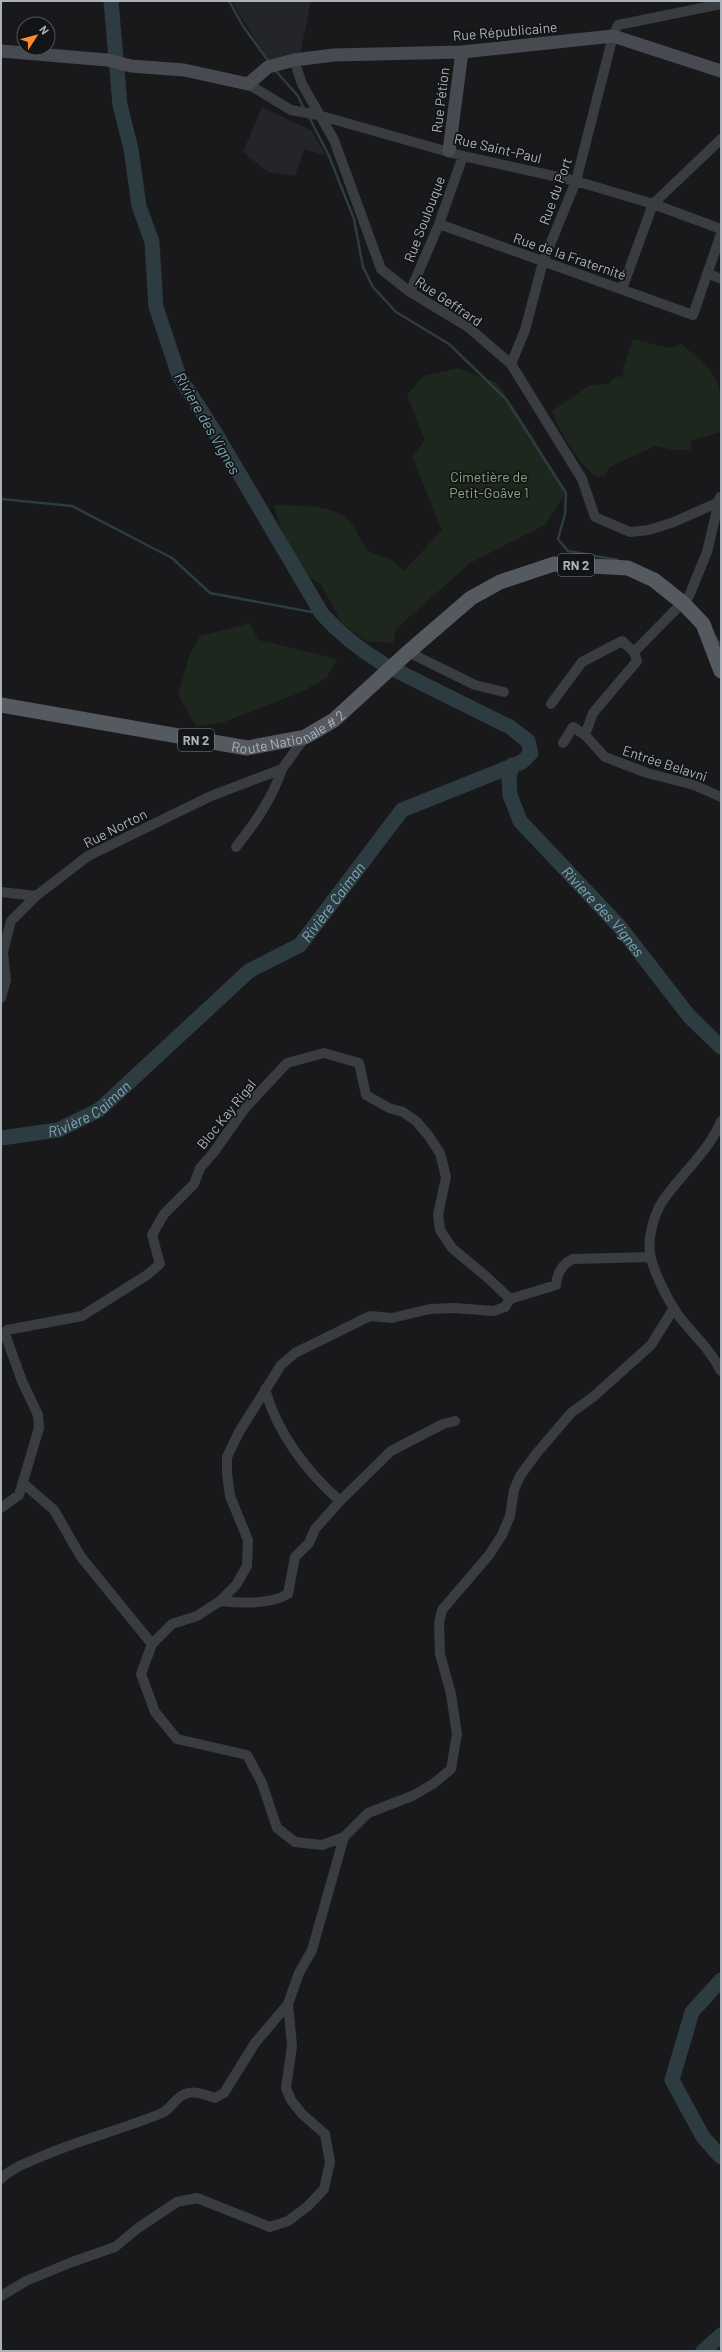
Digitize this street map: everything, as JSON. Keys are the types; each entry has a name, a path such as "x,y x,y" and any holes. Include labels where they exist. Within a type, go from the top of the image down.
{"main road":[{"name":"RN 2","path":"407,653 471,598 500,582 554,564 628,568 654,580 686,599 703,624 720,663"},
{"name":"Route Nationale # 2","path":"1,705 247,748 305,737 334,720 407,653"}],"street":[{"path":"616,30 721,4"},
{"name":"Rue Républicaine","path":"248,84 268,67 334,55 380,52 462,52 616,30 721,71"},
{"name":"Rue du Port","path":"511,364 525,330 543,262 576,181 616,30"},
{"path":"1,51 107,60 131,66 184,70 248,84"},
{"name":"Rue Pétion","path":"449,152 462,52"},
{"name":"Rue Geffrard","path":"291,62 318,114 334,140 381,269 410,292 468,327 511,364 582,479 595,517 630,532 649,530 674,522 720,499"},
{"name":"Rue Saint-Paul","path":"248,84 291,110 318,114 463,156 576,181 653,204 721,229"},
{"path":"622,289 653,204 721,139"},
{"name":"Rue Soulouque","path":"410,292 438,224 463,156"},
{"name":"Rue de la Fraternité","path":"438,224 693,315 708,274"},
{"path":"721,234 708,274 721,279"},
{"path":"634,652 686,599 707,552 720,499"},
{"path":"551,704 582,662 622,641 634,652 637,661 593,713 585,735 573,727 563,743"},
{"path":"407,653 475,685 504,692"},
{"name":"Entrée Belavni","path":"585,735 605,757 647,773 694,786 721,797"},
{"path":"236,847 262,811 276,786 282,770 305,737"},
{"name":"Rue Norton","path":"1,998 6,980 4,952 9,928 12,921 36,896 88,856 211,796 282,770"},
{"path":"1,892 36,896"},
{"name":"Bloc Kay Rigal","path":"23,1483 36,1440 38,1415 22,1381 5,1334 6,1330 82,1316 103,1304 160,1264 152,1235 164,1214 194,1184 200,1168 214,1152 245,1108 288,1063 324,1053 359,1062 366,1095 389,1108 403,1112 416,1120 440,1154 446,1177 438,1215 440,1230 452,1248 488,1278 510,1299"},
{"path":"721,1121 719,1128 698,1157 663,1201 651,1232 651,1257 674,1308 681,1319 707,1347 721,1371"},
{"path":"651,1257 573,1259 566,1262 557,1277 556,1285 510,1299 505,1307 494,1311 436,1308 392,1318 370,1316 295,1353 281,1365 239,1432 227,1457 227,1473 230,1496 248,1540 248,1566 236,1585 220,1602 197,1616 172,1624 152,1644 141,1674 154,1712 177,1739 247,1754 262,1783 277,1828 295,1842 322,1845 344,1837 368,1813 412,1796 433,1784 451,1769 457,1734 451,1694 440,1654 439,1623 442,1610 489,1555 502,1535 510,1516 514,1490 520,1476 536,1454 571,1413 593,1397 651,1345 674,1308"},
{"path":"265,1390 269,1404 284,1435 315,1479 340,1502"},
{"path":"220,1602 240,1603 258,1601 282,1597 288,1594 295,1557 309,1543 315,1529 340,1502 390,1451 443,1424 455,1421"},
{"path":"1,1508 19,1496 23,1483 54,1510 81,1558 152,1644"},
{"path":"1,2179 14,2168 66,2145 121,2129 164,2112 184,2094 196,2092 215,2098 224,2093 255,2043 288,2004 299,1973 312,1950 344,1837"},
{"path":"1,2296 46,2273 115,2247 138,2228 177,2202 197,2198 270,2227 288,2221 308,2206 324,2189 330,2162 325,2134 302,2114 291,2100 286,2088 292,2046 288,2004"}],"shaded area":[{"path":"231,1 311,1 300,55 270,62"},
{"path":"262,107 312,131 325,155 304,149 295,176 268,172 243,152"}],"green space":[{"path":"633,339 670,348 681,344 705,364 712,372 719,390 721,401 721,432 692,440 690,450 674,450 655,446 610,467 604,476 597,477 590,472 570,447 559,428 552,411 590,385 609,384 615,377 624,376 623,369"},
{"name":"Cimetière de Petit-Goâve 1","path":"458,368 497,383 534,438 565,494 545,525 470,563 396,629 393,643 366,641 341,622 322,586 293,565 274,505 311,506 338,513 349,520 358,533 367,551 390,559 404,571 442,530 412,456 425,440 407,395 424,376"},
{"path":"250,623 258,640 337,659 327,677 302,692 221,723 196,726 178,695 189,656 200,636"}],"waterway":[{"name":"Riviere des Vignes","path":"1,1138 58,1130 99,1110 249,971 300,945 402,810 522,762 531,753 528,741 510,727 385,665 352,642 322,614 216,434 179,376 156,307 152,242 139,206 131,149 120,105 111,1"},
{"path":"229,1 243,26 269,62"},
{"path":"275,70 298,96 304,109"},
{"path":"308,115 329,156 354,219 363,267 373,287 396,312 449,344 506,399 566,493 565,514 558,539 568,551 618,560"},
{"name":"Riviere des Vignes","path":"1,499 72,506 172,558 210,593 322,614"},
{"path":"715,636 721,646"},
{"name":"Riviere des Vignes","path":"512,765 509,778 510,795 520,821 620,927 689,1016 721,1047"},
{"name":"Riviere des Vignes","path":"721,1980 692,2012 672,2080 703,2137 721,2157"},
{"name":"Riviere des Vignes","path":"703,2351 721,2335"}],"water label":[{"name":"Rivière Caiman","path":"333,902"},
{"name":"Rivière Caiman","path":"87,1105"}]}
